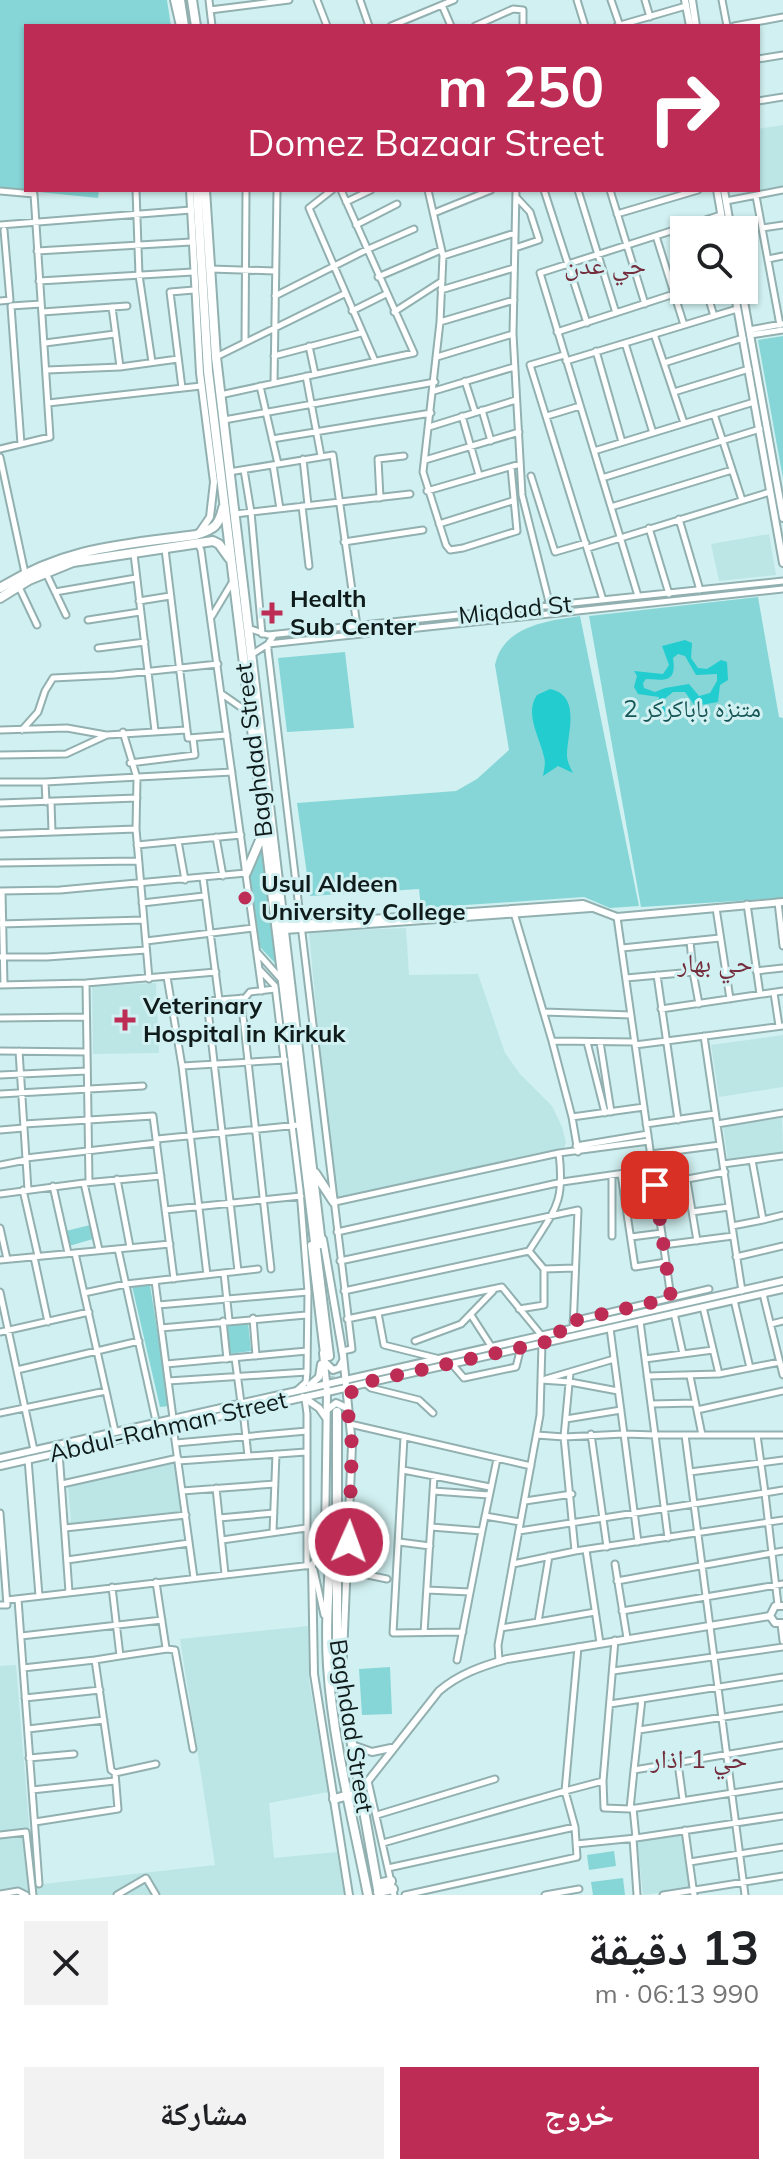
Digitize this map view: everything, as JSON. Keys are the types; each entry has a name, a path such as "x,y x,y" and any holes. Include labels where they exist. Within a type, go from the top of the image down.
{"main road":[{"path":"174,0 181,24"},
{"path":"180,0 182,24"},
{"path":"192,0 196,24"},
{"path":"688,2 693,24"},
{"path":"190,192 194,220 191,242 194,290 198,303"},
{"name":"Baghdad Street","path":"197,192 194,220 201,279 198,303 204,372 224,503 249,713 285,928 313,1170 308,1194"},
{"name":"Baghdad Street","path":"205,192 216,357 251,655 264,832 296,1125 334,1354"},
{"path":"717,192 721,215"},
{"path":"724,192 729,216"},
{"path":"201,279 211,280"},
{"path":"736,304 748,334 749,369 783,563"},
{"path":"744,304 783,518"},
{"path":"197,539 210,517 214,482 202,388 204,372"},
{"path":"0,598 46,572 92,557 165,548 197,539 215,528 224,503"},
{"path":"0,588 25,573 87,550 197,539 216,542 231,560"},
{"path":"246,873 264,832"},
{"path":"285,928 583,904 617,917 780,902"},
{"path":"303,926 595,908"},
{"path":"313,1170 334,1202"},
{"path":"308,1194 322,1345 320,1375 301,1393 331,1414"},
{"path":"554,1336 573,1325 783,1281"},
{"path":"345,1384 491,1346 610,1328 783,1289"},
{"path":"345,1384 451,1363 542,1339"},
{"path":"322,1345 363,1381"},
{"path":"334,1354 345,1384 352,1456 341,1688"},
{"path":"331,1414 327,1387 334,1354"},
{"path":"348,1408 350,1394 363,1381"},
{"name":"Abdul-Rahman Street","path":"0,1458 156,1421 345,1384"},
{"path":"330,1560 326,1545 330,1406 338,1403 348,1408"},
{"name":"Abdul-Rahman Street","path":"0,1466 173,1426 242,1406"},
{"name":"Baghdad Street","path":"331,1414 328,1667 343,1769 375,1892"},
{"name":"Baghdad Street","path":"331,1414 336,1642 375,1892"},
{"path":"310,1565 314,1674 349,1895"},
{"path":"780,1606 773,1608 770,1616 772,1621 782,1624"},
{"path":"360,1794 394,1747 447,1684 464,1674 499,1661 578,1646 770,1616"},
{"path":"323,1735 336,1733"},
{"path":"351,1744 372,1752 394,1747"},
{"path":"343,1769 355,1766"},
{"path":"334,1799 349,1795"},
{"path":"375,1892 393,1888"}],"street":[{"path":"209,0 212,24"},
{"path":"210,10 289,0"},
{"path":"317,0 326,24"},
{"path":"428,0 432,9"},
{"path":"396,24 454,0"},
{"path":"577,0 584,24"},
{"path":"611,0 618,24"},
{"path":"645,0 650,17"},
{"path":"722,0 727,24"},
{"path":"363,1 369,24"},
{"path":"626,24 688,2"},
{"path":"442,5 450,24"},
{"path":"479,24 513,9 523,10 523,24"},
{"path":"745,24 783,17"},
{"path":"760,59 783,55"},
{"path":"760,101 783,97"},
{"path":"726,201 783,190"},
{"path":"0,191 34,194 50,437 0,449"},
{"path":"136,192 139,275 152,362"},
{"path":"245,342 246,192"},
{"path":"274,383 277,192"},
{"path":"329,192 309,208 375,361"},
{"path":"220,395 414,353 342,192"},
{"path":"346,202 367,192"},
{"path":"429,192 442,253 442,281 435,382 423,472 446,545 454,550 512,534 517,529 511,467"},
{"path":"434,213 481,192"},
{"path":"545,192 587,323"},
{"path":"579,192 616,313"},
{"path":"611,192 645,304"},
{"path":"617,214 691,192"},
{"path":"516,193 513,334 520,464 526,514 550,606"},
{"path":"515,248 539,240 530,212 516,193"},
{"path":"664,363 748,334 782,326 756,196"},
{"path":"356,225 397,204"},
{"path":"0,301 10,300 2,227 36,221 191,210"},
{"path":"762,228 783,225"},
{"path":"275,296 414,229"},
{"path":"638,596 540,273 670,232"},
{"path":"378,277 442,253 515,233"},
{"path":"656,236 670,281"},
{"path":"37,251 191,242"},
{"path":"768,259 783,256"},
{"path":"441,290 514,268"},
{"path":"210,269 275,271"},
{"path":"39,281 193,272"},
{"path":"394,312 442,281"},
{"path":"773,289 783,287"},
{"path":"182,388 170,292 194,290"},
{"path":"216,357 344,294"},
{"path":"352,311 386,294"},
{"path":"557,332 670,295"},
{"path":"440,322 514,300"},
{"path":"21,444 11,306 41,304"},
{"path":"677,304 684,325"},
{"path":"710,304 714,316"},
{"path":"42,312 127,306"},
{"path":"112,307 120,367"},
{"path":"603,600 530,365 596,351 737,309"},
{"path":"274,356 361,333"},
{"path":"45,343 115,334"},
{"path":"437,357 513,334"},
{"path":"654,334 684,423"},
{"path":"625,343 653,433"},
{"path":"309,346 315,374"},
{"path":"596,351 622,442"},
{"path":"47,370 120,367 178,359"},
{"path":"434,391 514,367"},
{"path":"674,392 749,369"},
{"path":"306,376 321,456"},
{"path":"465,381 491,441"},
{"path":"223,420 435,382"},
{"path":"260,386 272,439 280,509"},
{"path":"48,403 202,388"},
{"path":"429,427 516,400"},
{"path":"594,451 755,402"},
{"path":"547,416 580,406"},
{"path":"272,439 431,413"},
{"path":"714,414 742,500"},
{"path":"462,416 479,475"},
{"path":"602,478 760,429"},
{"path":"424,461 519,432"},
{"path":"229,472 333,455 357,626"},
{"path":"380,498 378,459 404,456"},
{"path":"0,457 25,573"},
{"path":"303,459 309,566"},
{"path":"427,491 520,464"},
{"path":"244,470 262,634"},
{"path":"611,507 732,470"},
{"path":"531,476 555,552 620,537 771,492"},
{"path":"234,515 410,494"},
{"path":"439,524 512,501"},
{"path":"0,507 10,505"},
{"path":"679,519 700,590"},
{"path":"649,528 669,594"},
{"path":"344,542 423,530"},
{"path":"197,539 218,664 262,991"},
{"path":"165,548 188,738 227,735"},
{"path":"134,552 155,731"},
{"path":"46,572 66,615"},
{"path":"55,592 136,578"},
{"path":"211,617 233,581"},
{"name":"Miqdad St","path":"248,628 274,635 783,581"},
{"path":"19,586 37,625"},
{"name":"Miqdad St","path":"251,655 268,644 783,589"},
{"path":"139,601 170,596"},
{"path":"526,609 528,616"},
{"path":"88,620 140,612"},
{"path":"274,635 268,644 352,1349 334,1354"},
{"path":"98,648 145,642"},
{"path":"22,730 38,712 53,678 218,664"},
{"path":"222,694 249,713"},
{"path":"0,730 67,728 107,735"},
{"path":"0,755 66,754 107,735 186,730"},
{"path":"123,732 137,778 137,861 149,979"},
{"path":"130,763 195,755 193,738"},
{"path":"0,782 232,772"},
{"path":"45,782 52,832"},
{"path":"0,803 137,798"},
{"path":"0,834 136,829"},
{"path":"137,845 241,835"},
{"path":"216,837 223,876"},
{"path":"178,841 185,880"},
{"path":"0,863 137,861"},
{"path":"216,972 86,983 2,985 1,891 60,890 246,873"},
{"path":"203,878 219,1000"},
{"path":"142,903 204,896"},
{"path":"780,902 783,946"},
{"path":"747,904 760,994"},
{"path":"716,908 730,999"},
{"path":"514,913 552,1041 578,1149"},
{"path":"617,917 671,1298"},
{"path":"2,924 144,920"},
{"path":"146,941 253,928"},
{"path":"622,948 720,938"},
{"path":"690,941 699,1004"},
{"path":"2,957 146,950"},
{"path":"256,951 281,979"},
{"path":"0,1165 190,1136 296,1125 275,989 258,968"},
{"path":"756,971 783,968"},
{"path":"626,978 693,972"},
{"path":"657,975 678,1120"},
{"path":"167,977 182,1066 207,1275"},
{"path":"86,983 86,1182 99,1250"},
{"path":"238,1271 207,1001 241,998 250,992 275,989"},
{"path":"661,1009 783,991"},
{"path":"552,1041 666,1041 781,1026 774,993"},
{"path":"241,998 271,1269"},
{"path":"544,1012 631,1015"},
{"path":"0,1018 86,1017"},
{"path":"704,1036 742,1291"},
{"path":"587,1042 608,1113"},
{"path":"600,1042 608,1113"},
{"path":"0,1051 87,1052"},
{"path":"19,1051 26,1190 48,1322"},
{"path":"182,1066 285,1060"},
{"path":"0,1075 87,1071"},
{"path":"0,1094 143,1086"},
{"path":"572,1117 644,1107"},
{"path":"717,1124 783,1113"},
{"path":"646,1124 715,1114"},
{"path":"0,1130 153,1116 174,1279"},
{"path":"334,1202 578,1149 648,1138"},
{"path":"651,1154 720,1145"},
{"path":"344,1291 529,1251 559,1201 562,1182 559,1153"},
{"path":"723,1164 783,1156"},
{"path":"752,1160 763,1220"},
{"path":"337,1232 562,1182 653,1169"},
{"path":"655,1185 725,1172"},
{"path":"621,1174 635,1267 666,1262"},
{"path":"612,1175 612,1236"},
{"path":"0,1194 161,1176"},
{"path":"117,1179 130,1247"},
{"path":"687,1181 697,1241"},
{"path":"53,1186 89,1312 115,1431"},
{"path":"165,1210 308,1194 307,1372 301,1393 307,1403 306,1528 310,1565 327,1628"},
{"path":"692,1212 729,1207"},
{"path":"340,1261 578,1210 573,1325 709,1289"},
{"path":"732,1226 783,1215"},
{"path":"0,1228 4,1259 170,1244"},
{"path":"631,1237 662,1233"},
{"path":"663,1245 733,1236"},
{"path":"736,1257 783,1246"},
{"path":"118,1249 156,1421"},
{"path":"519,1309 544,1305 544,1269 529,1251"},
{"path":"307,1272 313,1264"},
{"path":"544,1269 575,1268"},
{"path":"84,1293 126,1284 258,1269"},
{"path":"223,1273 227,1298 227,1359"},
{"path":"155,1281 173,1418"},
{"path":"347,1319 502,1287 542,1339 537,1435 501,1628 499,1661"},
{"path":"415,1341 457,1326 494,1289"},
{"path":"0,1292 34,1450"},
{"path":"158,1305 308,1292"},
{"path":"763,1294 783,1375"},
{"path":"734,1300 750,1368"},
{"path":"703,1307 719,1374"},
{"path":"0,1332 89,1312"},
{"path":"378,1313 384,1345 441,1359"},
{"path":"674,1313 683,1354"},
{"path":"161,1328 306,1315"},
{"path":"471,1315 491,1346"},
{"path":"253,1318 256,1356"},
{"path":"640,1321 668,1538"},
{"path":"771,1324 783,1321"},
{"path":"610,1328 638,1542"},
{"path":"17,1370 139,1341"},
{"path":"451,1363 464,1378 516,1367 521,1347"},
{"path":"645,1359 713,1350"},
{"path":"166,1364 307,1351"},
{"path":"235,1358 248,1456"},
{"path":"541,1380 614,1359"},
{"path":"647,1376 719,1374 780,1362"},
{"path":"168,1381 307,1372"},
{"path":"570,1373 564,1437 572,1494 575,1551"},
{"path":"690,1376 702,1435"},
{"path":"541,1380 618,1391"},
{"path":"363,1381 371,1388 419,1400 433,1413"},
{"path":"0,1413 106,1391"},
{"path":"651,1404 696,1407 783,1391"},
{"path":"566,1419 621,1410"},
{"path":"350,1424 531,1466"},
{"path":"173,1426 194,1578"},
{"path":"176,1443 307,1431"},
{"path":"591,1434 607,1547"},
{"path":"537,1435 783,1435"},
{"path":"685,1435 745,1895"},
{"path":"757,1435 780,1606"},
{"path":"404,1437 393,1633 463,1632"},
{"path":"59,1452 69,1592"},
{"path":"62,1484 178,1459 306,1452"},
{"path":"273,1532 276,1454"},
{"path":"28,1459 39,1596"},
{"path":"457,1660 497,1459"},
{"path":"690,1472 783,1460"},
{"path":"403,1470 490,1487"},
{"path":"424,1633 434,1476"},
{"path":"182,1491 275,1484"},
{"path":"216,1488 225,1574"},
{"path":"519,1531 783,1490"},
{"path":"433,1491 489,1495"},
{"path":"525,1501 572,1494"},
{"path":"0,1513 2,1572 7,1600 7,1605 0,1605"},
{"path":"219,1518 274,1513"},
{"path":"65,1528 186,1515"},
{"path":"485,1516 520,1522"},
{"path":"513,1564 575,1551 783,1520"},
{"path":"431,1527 482,1531"},
{"path":"222,1540 306,1528"},
{"path":"399,1542 430,1546"},
{"path":"67,1560 189,1543"},
{"path":"7,1600 310,1565 326,1545"},
{"path":"586,1550 600,1643"},
{"path":"617,1581 783,1551"},
{"path":"538,1622 549,1556"},
{"path":"615,1564 627,1638"},
{"path":"348,1571 387,1579"},
{"path":"156,1582 167,1649"},
{"path":"622,1611 783,1584"},
{"path":"112,1587 120,1656"},
{"path":"427,1590 470,1592"},
{"path":"18,1599 39,1884"},
{"path":"501,1628 595,1612"},
{"path":"21,1636 162,1620"},
{"path":"613,1671 783,1644 782,1624"},
{"path":"615,1640 603,1781 604,1808 632,1809 783,1785"},
{"path":"405,1895 577,1857 575,1827 565,1791 578,1646"},
{"path":"23,1668 172,1649 177,1654 193,1749"},
{"path":"35,1822 118,1809 115,1773 111,1770 95,1660"},
{"path":"610,1704 783,1677"},
{"path":"25,1698 100,1690"},
{"path":"637,1895 632,1809 642,1699"},
{"path":"639,1730 783,1708"},
{"path":"28,1729 104,1720"},
{"path":"634,1770 783,1745"},
{"path":"29,1758 74,1754"},
{"path":"678,1763 683,1800"},
{"path":"115,1773 156,1764"},
{"path":"377,1815 495,1779"},
{"path":"32,1790 115,1781"},
{"path":"368,1781 393,1888"},
{"path":"383,1843 603,1781"},
{"path":"576,1844 783,1816"},
{"path":"388,1868 575,1827"},
{"path":"685,1830 693,1893"},
{"path":"0,1835 26,1832 33,1895"},
{"path":"690,1862 783,1847"},
{"path":"663,1895 693,1893 783,1876"},
{"path":"117,1895 146,1878 156,1895"},
{"path":"545,1895 579,1889"},
{"path":"0,1894 18,1891 26,1895"}],"shaded area":[{"path":"783,125 783,186 760,190 760,129"},
{"path":"769,534 776,575 719,581 711,544"},
{"path":"685,640 692,643 691,658 698,668 707,669 721,660 727,662 728,680 720,685 718,702 695,706 685,692 673,692 662,701 666,711 660,717 656,711 659,697 638,694 634,687 637,676 634,671 663,674 669,665 662,646","holes":["678,654 685,656 696,675 717,674 717,681 710,693 699,696 689,684 655,692 644,688 646,679 671,676 673,658"]},
{"path":"550,689 560,693 569,707 567,755 573,773 558,766 543,776 545,759 532,710 537,695"},
{"path":"406,928 409,975 478,974 505,1053 520,1074 552,1106 566,1142 564,1149 334,1201 309,932"},
{"name":"Veterinary Hospital in Kirkuk","path":"156,983 159,1053 93,1054 92,986"},
{"path":"783,1035 783,1087 719,1097 711,1045"},
{"path":"782,1118 783,1153 728,1161 723,1126"},
{"path":"176,1461 183,1511 68,1524 71,1520 68,1488 65,1485"},
{"path":"308,1626 309,1680 328,1792 269,1803 274,1858 337,1852 344,1895 0,1895 0,1666 16,1665 34,1885 215,1865 180,1639"},
{"path":"683,1834 691,1889 643,1895 637,1841"}],"green space":[{"path":"0,0 167,0 171,24 24,24 24,190 0,188"},
{"path":"39,192 99,192 98,198"},
{"path":"783,336 783,479 758,340"},
{"name":"متنزه باباكركر 2","path":"758,597 779,717 783,718 783,898 641,907 589,616"},
{"path":"580,616 639,906 610,908 584,897 421,908 419,889 310,896 297,803 456,791 477,779 509,750 495,665 500,652 507,642 528,628"},
{"path":"345,652 354,728 287,732 278,658"},
{"path":"262,847 275,963 260,947 250,875"},
{"path":"90,1225 93,1239 69,1246 66,1231"},
{"path":"150,1285 169,1406 160,1407 132,1286"},
{"path":"248,1322 251,1351 229,1354 226,1324"},
{"path":"390,1667 392,1714 362,1715 359,1669"},
{"path":"614,1851 616,1866 589,1870 587,1855"},
{"path":"623,1878 625,1895 593,1895 591,1882"}],"tunnel":[{"path":"330,1364 332,1412"}],"place":[{"name":"Health Sub Center","path":"272,613"},
{"name":"Usul Aldeen University College","path":"245,898"},
{"name":"Veterinary Hospital in Kirkuk","path":"125,1020"}],"district":[{"name":"حي عدن","path":"605,265"},
{"name":"حي بهار","path":"715,963"},
{"name":"حي 1 اذار","path":"699,1759"}],"route":[{"path":"349,1542 352,1445 347,1405 353,1389 358,1384 555,1340 553,1333 573,1329 573,1321 671,1298 655,1185"}]}
